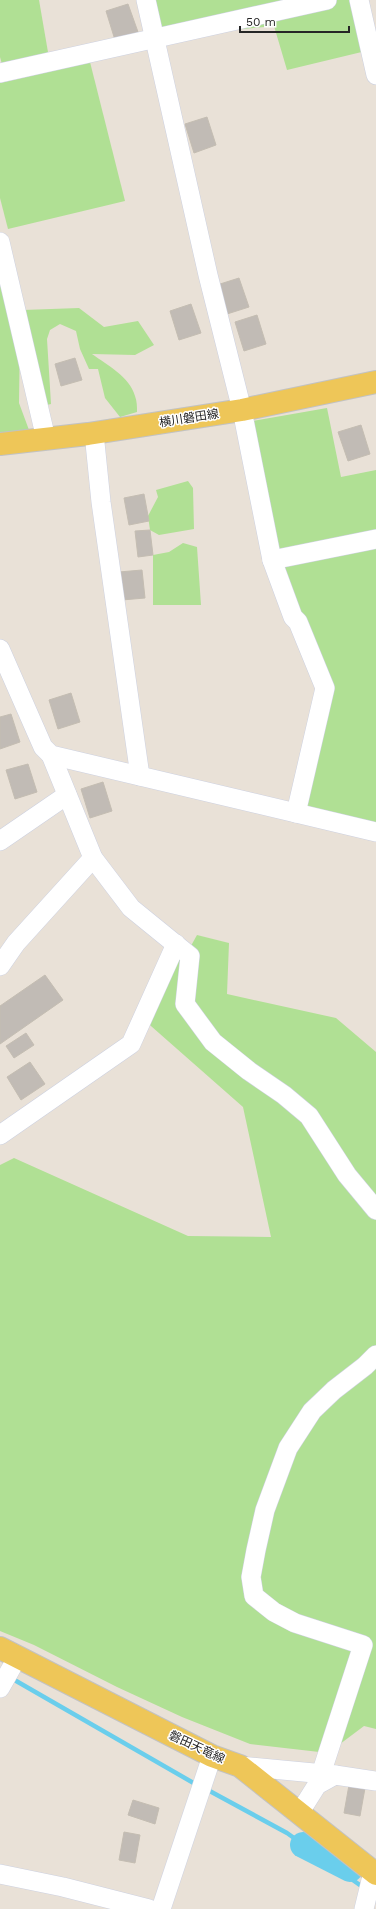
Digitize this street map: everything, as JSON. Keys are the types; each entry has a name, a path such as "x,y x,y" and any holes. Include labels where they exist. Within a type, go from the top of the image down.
{"main road":[{"name":"横川磐田線","path":"0,444 94,433 242,410 376,382"},
{"name":"磐田天竜線","path":"8,1653 212,1756 240,1766 300,1812 375,1873"}],"street":[{"path":"146,0 208,275 242,410 272,560 293,617 298,622 325,688 296,813"},
{"path":"0,73 327,0"},
{"path":"359,0 376,75"},
{"path":"0,242 46,439"},
{"path":"94,433 101,502 140,776"},
{"path":"272,560 376,539"},
{"path":"0,649 43,747 51,755 93,858 132,908 190,956 185,1004 213,1042 249,1071 284,1095 309,1116 347,1175 376,1210"},
{"path":"51,755 376,832"},
{"path":"0,841 68,795"},
{"path":"0,966 16,943 93,858"},
{"path":"0,1135 131,1044 176,944"},
{"path":"300,1812 317,1785 328,1774 363,1645 295,1623 274,1612 254,1596 251,1577 265,1510 288,1448 312,1411 334,1390 376,1355"},
{"path":"0,1688 8,1653"},
{"path":"161,1909 212,1756"},
{"path":"240,1766 328,1774 376,1781"},
{"path":"364,1909 375,1873"},
{"path":"0,1874 63,1887 149,1909"}],"green space":[{"path":"0,0 39,0 49,58 3,68 0,57"},
{"path":"146,0 359,0 370,50 287,70 274,26 154,38"},
{"path":"90,62 125,201 8,229 0,198 0,83"},
{"path":"0,265 23,310 79,308 104,327 138,321 154,345 135,355 92,354 117,372 128,383 136,398 137,412 120,417 105,398 98,369 89,369 80,349 76,331 60,324 50,330 47,339 51,404 43,406 20,333 19,403 29,430 0,446"},
{"path":"327,408 341,477 376,470 376,832 298,805 327,713 277,550 247,422"},
{"path":"188,481 193,488 194,529 159,535 150,530 148,516 158,497 156,490"},
{"path":"183,543 197,547 201,605 153,605 153,555 169,552"},
{"path":"197,935 229,943 227,994 336,1018 376,1052 376,1729 364,1726 328,1753 250,1744 182,1717 117,1687 34,1645 0,1631 0,1165 14,1158 188,1236 271,1237 243,1107 143,1019 169,968 187,953"}],"building":[{"path":"128,4 138,32 115,40 106,11"},
{"path":"207,117 216,145 194,153 185,124"},
{"path":"239,278 249,307 227,314 217,285"},
{"path":"191,304 201,333 179,340 170,311"},
{"path":"257,315 266,344 244,351 235,322"},
{"path":"75,358 82,380 61,386 55,364"},
{"path":"361,425 370,454 348,461 338,432"},
{"path":"144,494 149,521 129,525 124,498"},
{"path":"150,530 153,555 138,557 135,531"},
{"path":"142,570 145,598 122,600 119,572"},
{"path":"71,693 80,722 58,729 49,700"},
{"path":"11,714 20,742 0,749 0,717"},
{"path":"28,764 37,792 15,799 6,770"},
{"path":"103,782 112,811 90,818 81,789"},
{"path":"45,975 63,1000 0,1044 0,1006"},
{"path":"26,1033 34,1045 14,1058 6,1046"},
{"path":"30,1062 45,1084 21,1100 7,1077"},
{"path":"349,1785 365,1788 360,1816 344,1813"},
{"path":"133,1800 159,1808 155,1824 128,1815"},
{"path":"124,1832 140,1835 135,1863 119,1860"}],"waterway":[{"path":"11,1678 197,1785"},
{"path":"206,1789 287,1833 364,1888"},
{"path":"303,1845 350,1869"}]}
